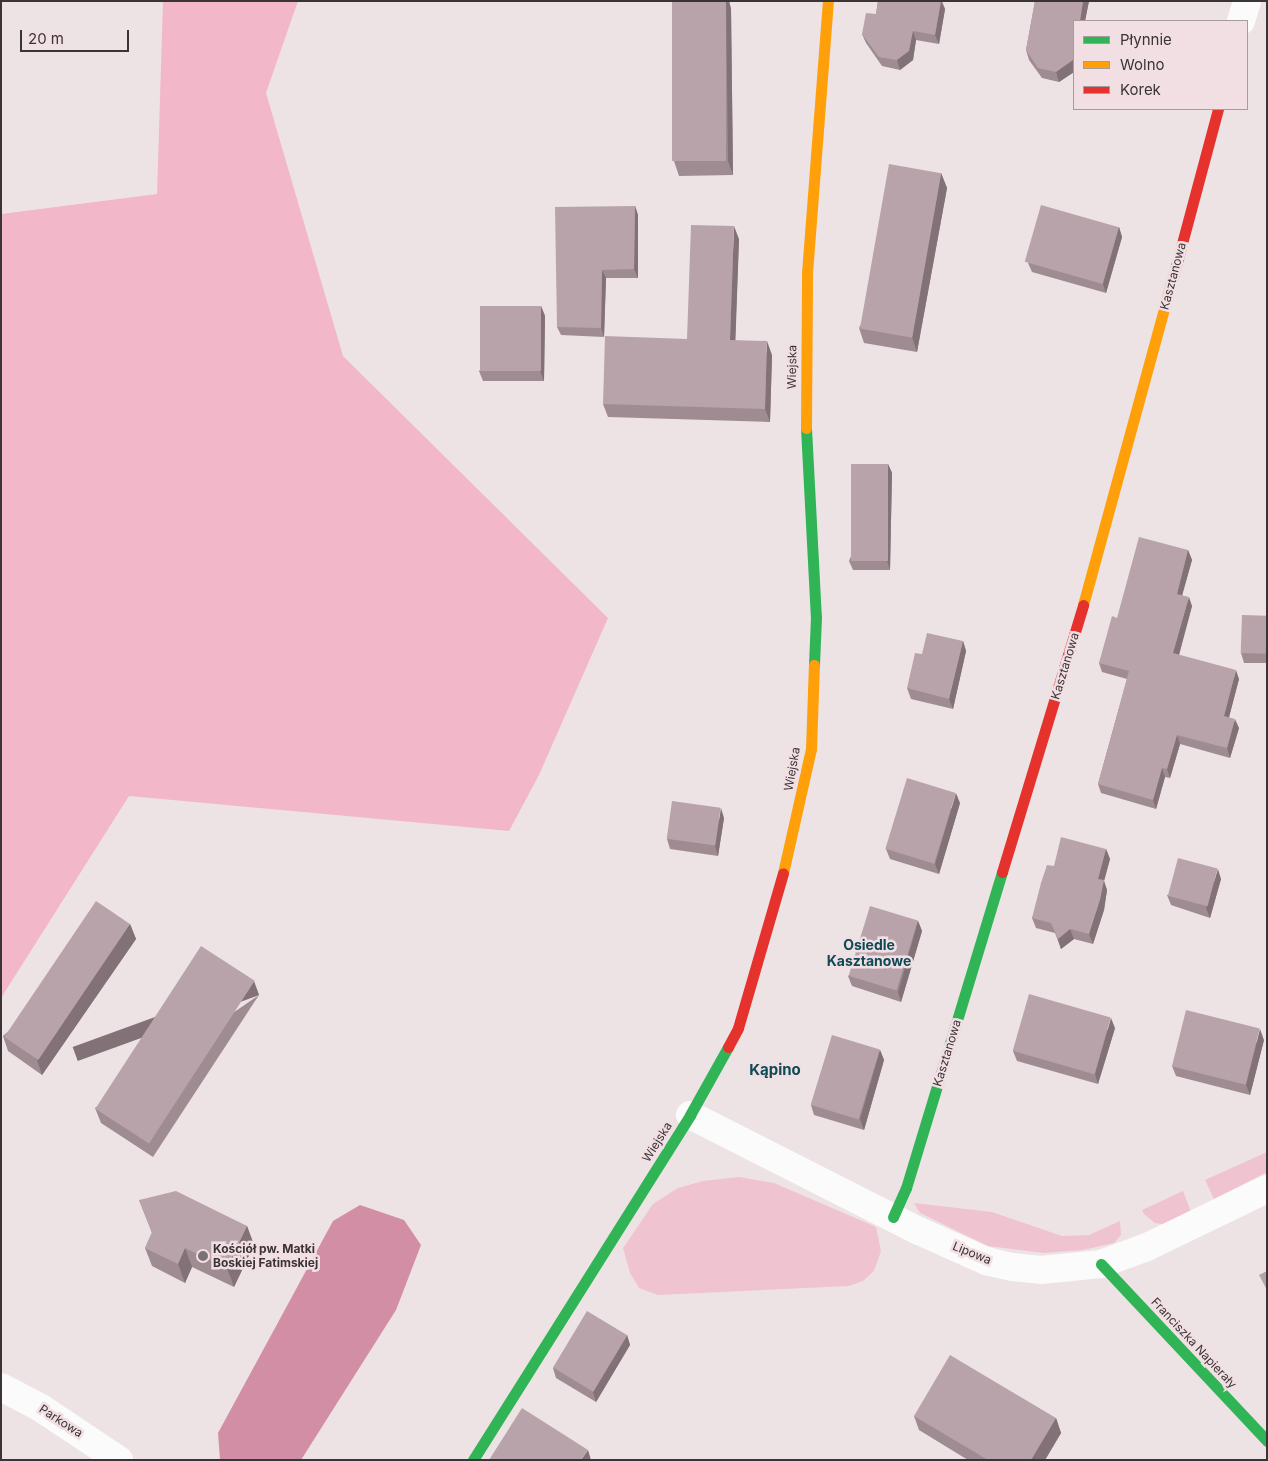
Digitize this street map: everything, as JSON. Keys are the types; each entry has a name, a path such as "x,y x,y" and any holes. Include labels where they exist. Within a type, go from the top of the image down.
{"street":[{"name":"Wiejska","path":"473,1460 690,1115 738,1028 792,843 811,749 816,618 805,414 807,273 828,1"},
{"path":"1241,20 1247,1"},
{"name":"Kasztanowa","path":"893,1217 906,1188 1097,561 1218,110"},
{"name":"Lipowa","path":"690,1115 893,1217 986,1261 1013,1267 1041,1270 1101,1264 1147,1247 1267,1189"},
{"name":"Franciszka Napierały","path":"1101,1264 1267,1441"},
{"name":"Parkowa","path":"1,1387 41,1408 119,1460"}],"shaded area":[{"path":"163,1 298,1 266,93 343,356 608,618 539,775 509,831 129,796 1,998 1,214 157,194"},
{"path":"1267,1152 1267,1172 1214,1199 1205,1180"},
{"path":"739,1177 774,1183 876,1227 881,1251 874,1271 863,1281 849,1286 658,1295 639,1288 630,1273 623,1248 653,1204 678,1188 703,1181"},
{"path":"1183,1191 1191,1212 1163,1224 1155,1223 1144,1214 1142,1210"},
{"path":"914,1203 992,1212 1062,1236 1089,1235 1120,1221 1121,1235 1114,1243 1083,1250 1043,1253 988,1246 920,1213"},
{"path":"360,1205 404,1220 421,1245 396,1310 301,1460 220,1460 218,1433 333,1221"}],"building":[{"path":"672,1 726,1 726,161 672,161"},
{"path":"878,1 941,1 935,35 913,31 909,51 897,60 879,57 862,34 866,13 876,14"},
{"path":"1035,1 1083,1 1080,20 1073,20 1073,60 1056,72 1038,68 1026,50"},
{"path":"889,164 941,173 912,338 860,328"},
{"path":"1041,205 1119,227 1103,284 1025,262"},
{"path":"635,206 634,269 602,270 601,328 557,327 555,207"},
{"path":"691,225 734,226 730,340 767,341 765,409 603,404 605,336 687,339"},
{"path":"480,306 541,306 541,371 480,371"},
{"path":"851,464 888,464 888,561 851,561"},
{"path":"1139,537 1188,550 1177,594 1189,597 1173,653 1236,670 1224,716 1235,719 1227,748 1177,735 1167,769 1162,768 1153,800 1098,784 1129,671 1099,663 1112,616 1117,618"},
{"path":"1242,615 1267,616 1266,654 1241,653"},
{"path":"927,633 963,641 949,699 907,688 915,653 922,654"},
{"path":"907,778 956,793 934,864 885,849"},
{"path":"672,801 721,808 715,845 667,839"},
{"path":"1061,837 1106,849 1098,879 1104,880 1100,900 1089,934 1070,929 1058,939 1051,923 1032,918 1047,865 1054,866"},
{"path":"1178,858 1218,869 1208,906 1168,896"},
{"path":"96,901 130,924 38,1060 4,1037"},
{"path":"870,906 918,921 896,990 849,976"},
{"path":"201,946 255,981 149,1144 95,1109"},
{"path":"1029,994 1111,1017 1094,1074 1013,1051"},
{"path":"1186,1010 1260,1028 1246,1085 1172,1066"},
{"path":"832,1035 880,1050 858,1119 811,1105"},
{"name":"Kościół pw. Matki Boskiej Fatimskiej","path":"176,1191 247,1226 227,1268 185,1248 178,1264 145,1248 152,1232 139,1200"},
{"path":"1267,1271 1267,1290 1259,1275"},
{"path":"587,1311 627,1335 593,1392 553,1368"},
{"path":"950,1355 1056,1418 1031,1460 988,1460 914,1416"},
{"path":"522,1408 588,1450 581,1460 489,1460"}],"traffic: fast":[{"path":"806,428 816,617 814,665"},
{"path":"893,1217 906,1188 1002,872"},
{"path":"473,1460 690,1115 728,1047"},
{"path":"1101,1264 1267,1441"}],"traffic: slow":[{"path":"806,428 807,273 828,1"},
{"path":"1083,605 1173,277"},
{"path":"783,873 811,749 814,665"}],"traffic: jam":[{"path":"1173,277 1218,110"},
{"path":"1002,872 1083,605"},
{"path":"728,1047 738,1028 783,873"}],"place":[{"name":"Kościół pw. Matki Boskiej Fatimskiej","path":"203,1256"}],"district":[{"name":"Osiedle Kasztanowe","path":"869,954"},
{"name":"Kąpino","path":"775,1070"}]}
